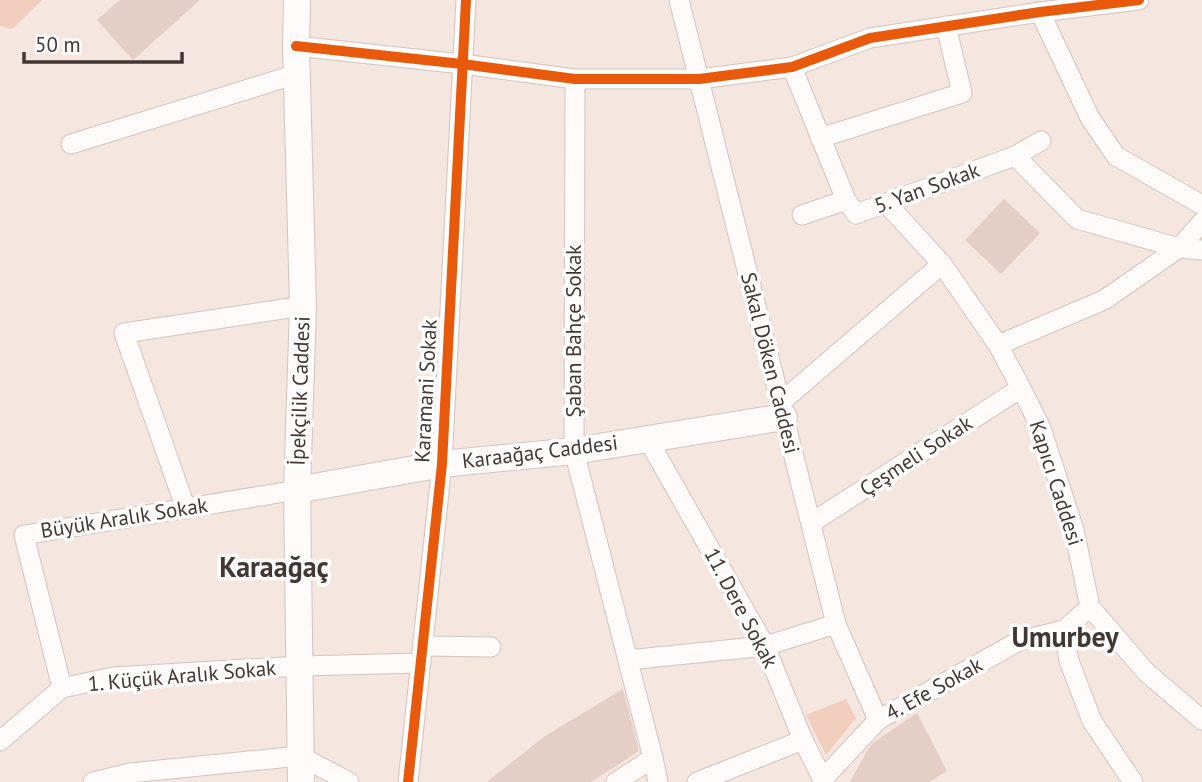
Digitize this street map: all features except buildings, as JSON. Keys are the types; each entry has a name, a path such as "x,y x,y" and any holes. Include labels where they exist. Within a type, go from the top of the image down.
{"main road":[{"name":"İpekçilik Caddesi","path":"297,0 303,306 297,490 300,769"},
{"name":"Karaağaç Caddesi","path":"297,490 442,464 574,451 782,410"}],"street":[{"name":"Karamani Sokak","path":"408,782 442,464 466,0"},
{"name":"Sakal Döken Caddesi","path":"679,0 836,624 878,720"},
{"path":"296,46 575,79 699,79 792,67 870,38 1040,12 1064,4 1139,0"},
{"path":"1040,12 1090,118 1116,156 1202,205"},
{"path":"820,138 961,93 946,26"},
{"path":"792,67 846,200 802,215"},
{"path":"71,144 297,74"},
{"name":"Şaban Bahçe Sokak","path":"575,79 574,451 658,782"},
{"name":"5. Yan Sokak","path":"846,200 856,214 1015,156 1041,141"},
{"path":"1015,156 1077,219 1179,248 1202,250"},
{"name":"Kapıcı Caddesi","path":"886,203 942,264 998,345 1021,388 1041,428 1074,530 1090,607"},
{"path":"998,345 1104,300 1179,248 1202,222"},
{"path":"782,410 942,264"},
{"path":"186,509 124,333 303,306"},
{"name":"Çeşmeli Sokak","path":"811,523 1021,388"},
{"name":"11. Dere Sokak","path":"647,438 765,646 803,740 823,780"},
{"name":"Büyük Aralık Sokak","path":"62,688 24,535 297,490"},
{"path":"1133,782 1092,721 1069,661 1064,630 1090,607 1146,672 1202,720"},
{"path":"628,660 765,646 836,624"},
{"name":"4. Efe Sokak","path":"823,780 878,720 1019,642 1064,630"},
{"name":"1. Küçük Aralık Sokak","path":"0,741 62,688 113,677 300,666 491,647"},
{"path":"697,782 803,740"},
{"path":"616,782 653,758"},
{"path":"93,782 131,777 300,769 349,782"}],"shaded area":[{"path":"0,0 42,0 12,29 0,26"},
{"path":"846,699 856,718 826,755 806,715"}],"cycle path":[{"path":"408,782 442,464 466,0"},
{"path":"296,46 575,79 699,79 792,67 870,38 1139,0"}],"district":[{"name":"Karaağaç","path":"274,567"},
{"name":"Umurbey","path":"1065,637"}]}
